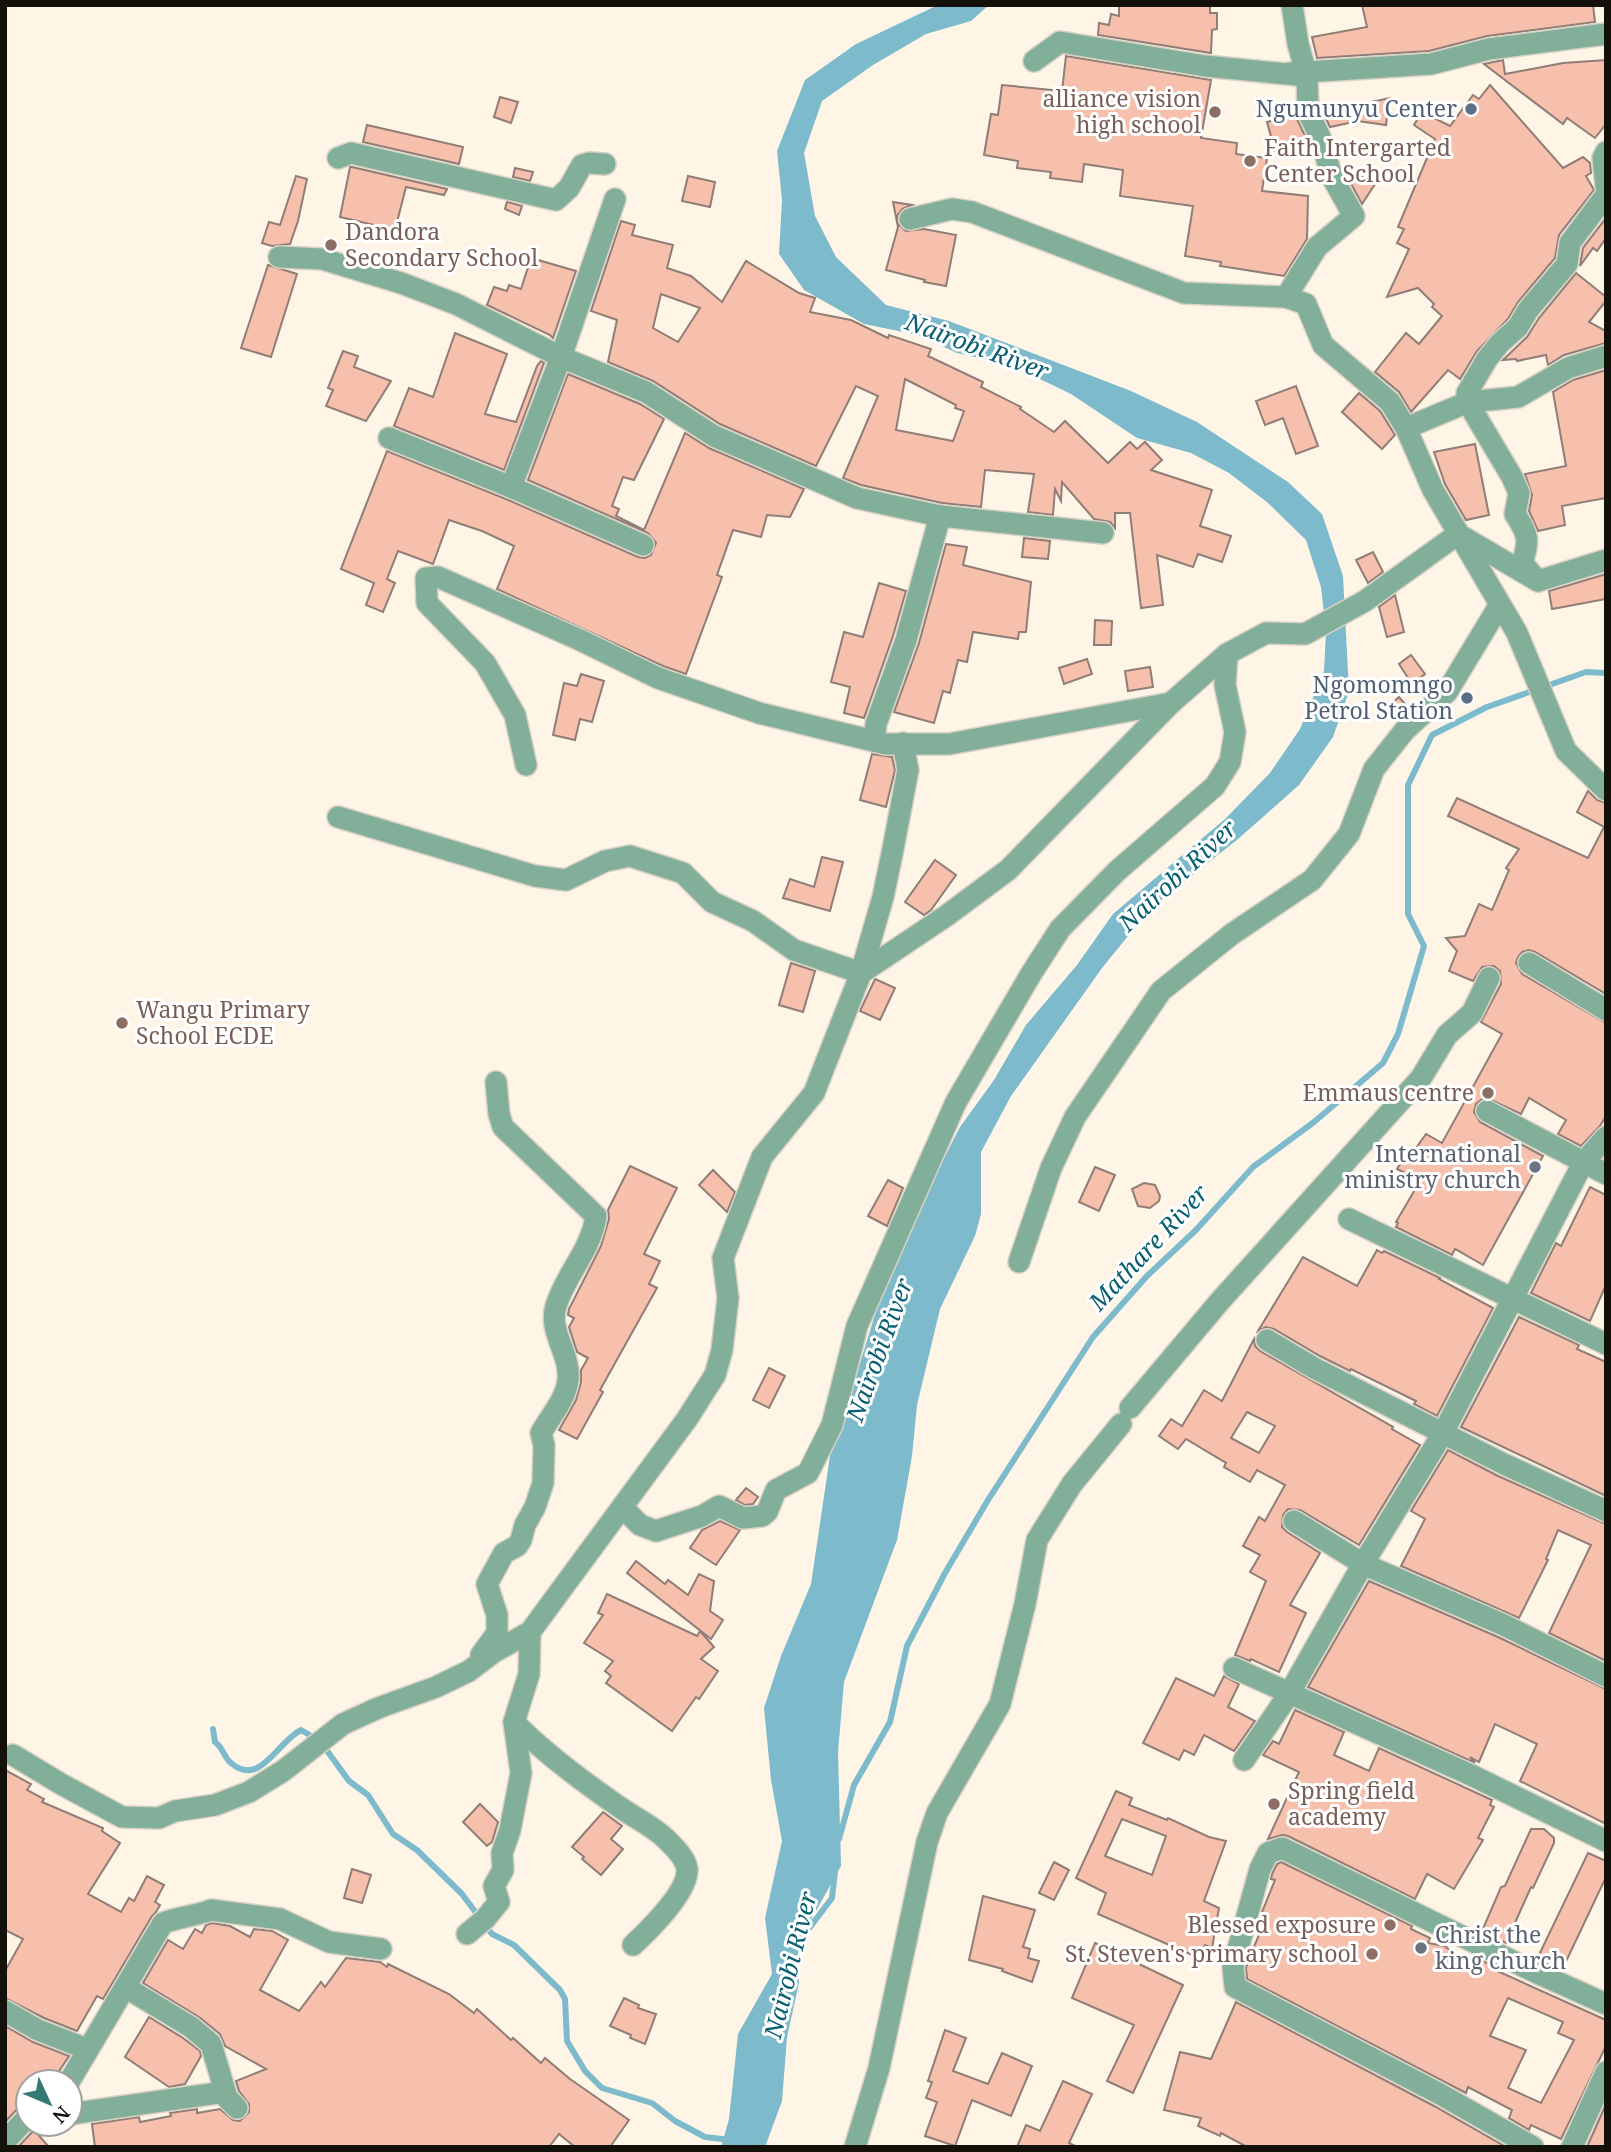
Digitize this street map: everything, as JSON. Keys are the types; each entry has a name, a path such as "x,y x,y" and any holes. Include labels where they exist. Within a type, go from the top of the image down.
{"street":[{"path":"1286,297 1317,247 1354,216 1332,177 1320,137 1308,111 1307,76 1298,44 1292,5"},
{"path":"1307,76 1290,73 1431,64 1489,50 1606,34"},
{"path":"1034,61 1060,42 1205,66 1307,76"},
{"path":"1606,152 1603,158 1606,186"},
{"path":"338,158 351,153 556,200 569,188 582,165 605,164"},
{"path":"1583,227 1606,195"},
{"path":"511,487 561,357 615,199"},
{"path":"1538,581 1522,563 1527,549 1527,533 1515,514 1519,493 1513,477 1468,402 1467,393 1487,359 1518,327 1528,310 1567,264 1570,243 1606,204"},
{"path":"910,219 952,209 972,212 1184,293 1286,297 1306,304 1324,345 1391,402 1406,428 1433,490 1517,633 1566,751 1606,790"},
{"path":"279,257 322,259 401,283 456,304 561,357 646,392 714,436 858,498 940,516 1103,533"},
{"path":"1406,428 1468,402 1518,397 1568,368 1606,356"},
{"path":"389,438 511,487 643,545"},
{"path":"874,741 876,724 906,640 940,516"},
{"path":"1458,534 1538,581 1606,560"},
{"path":"861,973 1008,870 1171,703 1227,654 1266,633 1305,634 1366,601 1458,534"},
{"path":"526,765 514,715 485,663 426,603 426,578 438,577 579,639 658,678 760,713 874,741 949,744 1171,703"},
{"path":"1018,1262 1051,1168 1075,1117 1161,991 1232,934 1312,880 1349,834 1374,769 1405,730 1447,692 1499,606"},
{"path":"623,1507 640,1525 656,1531 702,1516 719,1506 739,1517 750,1519 762,1516 767,1511 776,1490 808,1472 832,1425 857,1326 956,1102 1031,974 1060,929 1117,872 1214,786 1230,762 1235,732 1225,685 1227,654"},
{"path":"13,1755 122,1817 159,1818 175,1811 215,1805 249,1793 283,1771 343,1724 469,1671 494,1651 530,1632 687,1419 715,1375 722,1350 728,1297 723,1258 762,1157 814,1093 861,973 883,897 896,836 908,770 903,743"},
{"path":"338,817 535,876 566,880 605,861 630,856 683,873 712,902 753,921 794,950 861,973"},
{"path":"1529,963 1606,1010"},
{"path":"855,2147 879,2068 927,1842 937,1814 1000,1704 1025,1604 1037,1540 1072,1484 1220,1301 1421,1078 1447,1035 1472,1013 1489,978"},
{"path":"469,1671 497,1633 497,1615 487,1584 504,1553 521,1540 543,1483 544,1445 541,1433 550,1422 568,1381 566,1357 558,1341 555,1306 594,1232 596,1216 503,1127 496,1082"},
{"path":"1487,1111 1606,1174"},
{"path":"1244,1760 1289,1694 1363,1564 1443,1433 1583,1163 1606,1137"},
{"path":"1349,1219 1606,1344"},
{"path":"1267,1340 1314,1368 1553,1488 1606,1511"},
{"path":"1294,1521 1363,1564 1504,1625 1606,1676"},
{"path":"478,1925 499,1902 494,1886 503,1870 502,1853 510,1830 521,1773 514,1722 529,1674 530,1632"},
{"path":"1234,1668 1471,1775 1606,1841"},
{"path":"514,1722 601,1794 664,1837 688,1867 685,1886 633,1945"},
{"path":"1533,2147 1440,2094 1235,1987 1233,1967 1260,1869 1268,1853 1282,1848 1522,1966 1606,2004"},
{"path":"77,2068 163,1923 178,1917 211,1910 280,1919 329,1942 381,1949"},
{"path":"84,2113 231,2100 227,2098 211,2045 191,2027 125,1987"},
{"path":"5,2011 38,2030 87,2049"},
{"path":"1572,2147 1606,2073"}],"water":[{"name":"Nairobi River","path":"938,5 989,5 971,21 926,34 873,65 822,101 804,153 815,216 836,257 886,305 949,321 1131,391 1197,422 1288,482 1322,514 1343,576 1349,691 1333,737 1299,785 1238,839 1150,909 1102,968 1011,1096 981,1152 981,1214 975,1236 940,1309 917,1405 912,1456 897,1540 844,1682 838,1752 841,1866 798,1943 799,1983 787,2037 782,2101 765,2147 721,2147 729,2119 738,2034 772,1974 765,1918 782,1841 771,1780 764,1708 781,1656 811,1584 831,1449 884,1285 908,1228 960,1127 994,1080 1026,1025 1077,965 1113,914 1225,819 1270,773 1300,729 1324,671 1326,632 1321,587 1306,540 1268,503 1229,473 1191,453 1137,438 1071,394 1011,365 957,353 918,335 864,324 804,290 779,254 782,200 777,151 805,80 856,44"}],"building":[{"path":"1119,5 1210,5 1210,13 1217,13 1217,29 1212,30 1211,53 1098,35 1099,23 1109,25 1111,14 1119,16"},
{"path":"1362,5 1593,5 1595,22 1487,36 1429,51 1317,58 1312,37 1367,27"},
{"path":"1066,56 1211,80 1201,138 1237,143 1236,154 1267,158 1262,191 1308,196 1307,239 1284,276 1220,266 1221,262 1185,256 1193,206 1120,196 1123,170 1084,164 1082,182 1050,178 1051,172 1017,168 1018,161 984,155 991,114 998,115 1002,85 1062,91"},
{"path":"1503,60 1505,74 1563,63 1606,60 1606,124 1595,138 1567,118 1563,124 1484,64"},
{"path":"1490,85 1563,168 1583,157 1590,163 1591,173 1586,176 1594,190 1559,235 1555,258 1518,302 1508,319 1477,351 1460,379 1448,370 1411,412 1399,392 1375,372 1406,333 1419,344 1442,316 1418,288 1387,297 1409,249 1397,243 1404,229 1398,227 1435,139 1414,125 1422,112 1450,126 1473,95 1479,99"},
{"path":"500,97 518,102 511,123 494,117"},
{"path":"1390,98 1386,125 1358,121 1330,127 1322,110 1338,109"},
{"path":"1295,115 1308,142 1275,151 1267,122"},
{"path":"367,125 463,147 459,164 363,142"},
{"path":"350,167 447,189 444,195 406,187 395,230 340,217"},
{"path":"515,168 533,172 530,181 513,177"},
{"path":"1354,171 1375,184 1362,204 1349,180"},
{"path":"296,176 307,179 290,244 272,246 262,243 269,222 280,225"},
{"path":"688,176 715,182 710,207 682,201"},
{"path":"507,202 522,206 519,215 505,209"},
{"path":"893,202 912,205 902,209 897,216 897,222"},
{"path":"1606,218 1606,238 1597,251 1593,248 1580,266 1583,248"},
{"path":"621,221 635,225 632,235 673,245 667,268 691,276 722,302 746,261 799,293 815,298 810,312 851,320 888,338 889,335 931,349 928,356 983,382 981,387 1021,407 1020,409 1054,432 1065,421 1108,463 1130,442 1137,449 1145,442 1162,460 1151,470 1212,490 1200,526 1231,536 1222,562 1198,554 1193,567 1157,555 1163,605 1141,608 1130,513 1115,513 1115,528 1110,522 1094,519 1062,482 1061,501 1055,489 1053,515 1028,512 1034,474 985,470 981,507 942,503 861,485 843,478 878,396 856,386 816,466 720,424 653,381 608,362 617,320 591,311","holes":["661,294 700,308 678,342 653,328","905,379 964,411 953,441 896,430"]},
{"path":"897,223 906,231 924,229 956,235 946,286 886,270"},
{"path":"531,258 576,271 553,338 487,305 494,287 507,291 509,285 521,289"},
{"path":"268,265 297,274 271,357 241,348"},
{"path":"1576,273 1606,297 1606,301 1589,322 1606,331 1606,343 1564,355 1548,365 1546,355 1517,361 1503,360 1527,337"},
{"path":"455,333 507,354 485,414 516,422 537,366 541,361 544,363 504,470 394,426 409,388 433,397"},
{"path":"343,351 358,356 354,367 391,381 366,421 326,406 333,390 328,388"},
{"path":"1606,370 1606,498 1562,506 1565,525 1538,531 1529,511 1532,495 1525,474 1566,466 1553,392 1573,380"},
{"path":"568,374 640,404 664,419 634,480 623,477 612,506 619,509 616,516 644,530 685,433 709,448 804,489 790,517 767,515 761,537 733,530 717,575 722,577 686,674 663,666 497,589 514,546 449,520 433,564 398,551 387,579 395,583 383,612 366,605 374,583 341,569 387,451 638,557 651,555 656,543 648,533 528,480"},
{"path":"1296,386 1318,446 1296,454 1283,418 1265,425 1256,401"},
{"path":"1359,393 1380,411 1395,435 1382,449 1342,412"},
{"path":"1475,444 1489,515 1466,520 1445,484 1434,452"},
{"path":"1024,538 1050,541 1048,559 1022,557"},
{"path":"946,544 967,547 963,565 1031,582 1026,632 1019,632 1018,639 973,632 967,662 958,660 950,693 943,691 934,723 894,712 919,643"},
{"path":"1373,552 1383,572 1368,583 1356,560"},
{"path":"1606,574 1606,599 1552,609 1549,591"},
{"path":"879,583 906,591 864,718 844,713 850,687 831,682 844,632 863,637"},
{"path":"1395,595 1404,632 1387,637 1379,607"},
{"path":"1095,620 1112,621 1111,645 1094,645"},
{"path":"1411,655 1425,674 1412,684 1399,664"},
{"path":"1087,659 1092,674 1064,684 1059,668"},
{"path":"1150,667 1153,687 1128,691 1125,671"},
{"path":"581,674 604,681 592,722 580,719 575,740 553,735 564,683 577,686"},
{"path":"1399,697 1409,709 1396,720 1386,709"},
{"path":"872,754 892,757 895,770 886,807 860,800"},
{"path":"1588,791 1597,800 1606,803 1606,994 1535,952 1522,952 1516,963 1522,974 1606,1023 1606,1116 1581,1146 1558,1134 1566,1120 1529,1098 1521,1114 1487,1098 1476,1104 1474,1112 1480,1122 1543,1156 1483,1265 1455,1249 1452,1255 1396,1227 1396,1222 1420,1181 1397,1169 1406,1153 1411,1155 1426,1134 1442,1143 1502,1034 1481,1022 1501,984 1500,971 1494,966 1482,967 1473,981 1449,971 1457,951 1446,938 1465,936 1479,904 1492,910 1509,870 1506,868 1519,849 1448,816 1457,798 1588,858 1604,827 1577,812"},
{"path":"822,857 843,862 830,911 783,898 790,879 814,887"},
{"path":"935,860 956,875 931,910 924,915 905,902"},
{"path":"791,963 815,971 803,1012 779,1005"},
{"path":"875,979 895,988 880,1020 860,1011"},
{"path":"630,1166 677,1188 644,1254 660,1261 649,1284 657,1288 600,1390 603,1392 577,1439 559,1430 576,1400 581,1370 588,1358 577,1352 569,1327 574,1318 568,1315 569,1309 601,1246 609,1219 608,1210"},
{"path":"1095,1167 1115,1175 1099,1211 1079,1202"},
{"path":"713,1170 735,1192 727,1212 699,1185"},
{"path":"888,1180 903,1188 887,1226 868,1216"},
{"path":"1144,1183 1155,1185 1160,1196 1159,1201 1150,1208 1138,1206 1132,1189"},
{"path":"1590,1187 1606,1195 1606,1285 1590,1321 1531,1293 1556,1243 1561,1246"},
{"path":"1377,1250 1440,1278 1493,1308 1437,1416 1414,1404 1416,1401 1320,1356 1274,1329 1266,1327 1258,1331 1303,1257 1357,1286"},
{"path":"1519,1317 1579,1345 1577,1349 1606,1362 1606,1496 1461,1427"},
{"path":"1254,1339 1255,1346 1260,1351 1420,1445 1359,1545 1300,1510 1288,1509 1283,1515 1282,1527 1320,1553 1290,1605 1306,1613 1279,1672 1235,1655 1266,1581 1250,1572 1260,1555 1243,1546 1259,1517 1265,1521 1285,1485 1257,1470 1250,1482 1224,1467 1226,1463 1186,1439 1178,1449 1159,1436 1171,1419 1182,1426 1204,1390 1222,1401","holes":["1247,1412 1275,1426 1259,1453 1231,1438"]},
{"path":"769,1368 785,1376 769,1408 753,1400"},
{"path":"1448,1450 1498,1476 1606,1524 1606,1661 1549,1633 1591,1545 1558,1530 1546,1559 1548,1560 1519,1618 1401,1566 1425,1519 1411,1511"},
{"path":"746,1488 758,1497 753,1504 745,1505 736,1500"},
{"path":"720,1521 740,1530 716,1565 690,1548 702,1530"},
{"path":"636,1561 665,1584 668,1580 688,1595 699,1574 714,1581 710,1611 723,1620 711,1639 627,1573"},
{"path":"1369,1581 1498,1637 1606,1689 1606,1824 1520,1781 1537,1744 1495,1724 1479,1762 1470,1757 1475,1763 1308,1687"},
{"path":"607,1594 697,1636 700,1631 714,1647 701,1659 718,1671 672,1731 606,1683 611,1676 605,1671 613,1661 584,1643 603,1615 598,1613"},
{"path":"1224,1676 1239,1684 1228,1707 1255,1721 1234,1751 1204,1735 1194,1755 1184,1750 1179,1760 1143,1743 1176,1678 1214,1696"},
{"path":"1295,1710 1344,1732 1334,1755 1369,1771 1379,1748 1492,1800 1490,1805 1494,1807 1478,1838 1483,1840 1454,1889 1427,1874 1415,1899 1288,1836 1268,1839 1299,1772 1263,1755 1273,1741 1279,1744"},
{"path":"5,1770 31,1784 27,1790 44,1799 42,1802 103,1828 102,1831 120,1843 88,1894 121,1912 129,1898 134,1901 147,1876 164,1885 155,1902 160,1905 156,1912 103,1999 97,1996 77,2031 5,1998 5,1971 23,1939 5,1930"},
{"path":"1116,1791 1132,1798 1129,1805 1167,1820 1168,1818 1209,1837 1226,1841 1204,1901 1219,1908 1212,1948 1205,1945 1199,1958 1098,1914 1106,1893 1076,1878","holes":["1122,1819 1166,1836 1152,1875 1105,1856"]},
{"path":"480,1804 498,1822 492,1842 487,1846 463,1822"},
{"path":"603,1812 622,1826 611,1839 623,1849 601,1875 572,1847"},
{"path":"1531,1829 1544,1829 1554,1838 1554,1843 1506,1943 1482,1931"},
{"path":"1588,1853 1606,1861 1606,1877 1562,1970 1537,1959"},
{"path":"1054,1862 1069,1870 1054,1900 1039,1893"},
{"path":"1281,1862 1412,1926 1411,1929 1430,1938 1428,1943 1445,1946 1460,1960 1462,1955 1472,1956 1496,1967 1495,1970 1606,2020 1606,2046 1561,2139 1531,2125 1529,2130 1509,2118 1512,2110 1468,2087 1466,2093 1247,1979 1246,1968 1265,1921 1260,1919 1275,1880 1271,1879 1277,1864","holes":["1508,1998 1563,2022 1558,2033 1574,2040 1541,2103 1508,2088 1526,2050 1490,2036"]},
{"path":"352,1869 371,1875 362,1903 344,1898"},
{"path":"983,1896 1035,1910 1023,1947 1030,1949 1028,1958 1039,1961 1032,1982 1002,1971 1003,1969 969,1960"},
{"path":"212,1923 230,1926 250,1937 254,1929 272,1931 288,1940 260,1990 299,2011 321,1982 325,1987 346,1958 380,1962 387,1967 388,1964 449,1994 474,2013 477,2009 541,2063 545,2058 629,2120 610,2147 575,2147 559,2134 549,2147 95,2147 92,2124 139,2117 140,2122 171,2116 170,2113 197,2109 197,2113 220,2109 233,2120 240,2121 249,2112 249,2104 239,2091 236,2081 266,2069 225,2046 220,2034 199,2017 143,1983 168,1940 183,1949 195,1929 202,1933 206,1925"},
{"path":"1095,1943 1183,1985 1133,2093 1107,2081 1134,2025 1072,1998"},
{"path":"624,1998 639,2005 638,2008 656,2014 645,2044 610,2026"},
{"path":"1236,2002 1506,2147 1247,2147 1221,2133 1220,2136 1198,2126 1201,2118 1164,2110 1180,2052 1211,2059"},
{"path":"149,2017 200,2051 201,2056 185,2084 169,2087 125,2057"},
{"path":"5,2026 33,2042 69,2056 61,2068 14,2068 14,2112 5,2122"},
{"path":"945,2030 966,2038 953,2071 988,2084 1002,2053 1032,2066 1011,2116 972,2100 955,2146 925,2136 937,2102 926,2098 932,2082 928,2081"},
{"path":"1063,2081 1092,2094 1069,2143 1077,2147 1017,2147 1026,2125 1040,2131"},
{"path":"1606,2104 1606,2147 1587,2147"},
{"path":"26,2138 41,2138 49,2147 18,2147"}],"waterway":[{"name":"Mathare River","path":"839,1839 854,1785 890,1722 907,1646 945,1573 988,1500 1093,1337 1147,1276 1196,1230 1253,1167 1314,1122 1383,1063 1398,1034 1424,946 1408,914 1408,785 1432,735 1487,707 1586,672 1606,673"},
{"path":"213,1729 215,1742 229,1761 241,1769 251,1770 260,1766 301,1730 320,1741 349,1781 368,1795 393,1834 417,1850 462,1894 492,1934 514,1945 560,1990 565,1999 567,2041 585,2071 602,2088 652,2103 675,2121 705,2137 731,2140"},
{"name":"Mathare River","path":"797,1949 798,1943 832,1898 835,1871"}],"place":[{"name":"Ngumunyu Center","path":"1471,109"},
{"name":"alliance vision high school","path":"1215,112"},
{"name":"Faith Intergarted Center School","path":"1250,161"},
{"name":"Dandora Secondary School","path":"331,245"},
{"name":"Ngomomngo Petrol Station","path":"1467,698"},
{"name":"Wangu Primary School ECDE","path":"122,1023"},
{"name":"Emmaus centre","path":"1488,1093"},
{"name":"International ministry church","path":"1535,1167"},
{"name":"Spring field academy","path":"1274,1804"},
{"name":"Blessed exposure","path":"1390,1925"},
{"name":"Christ the king church","path":"1421,1948"},
{"name":"St. Steven's primary school","path":"1372,1954"}]}
